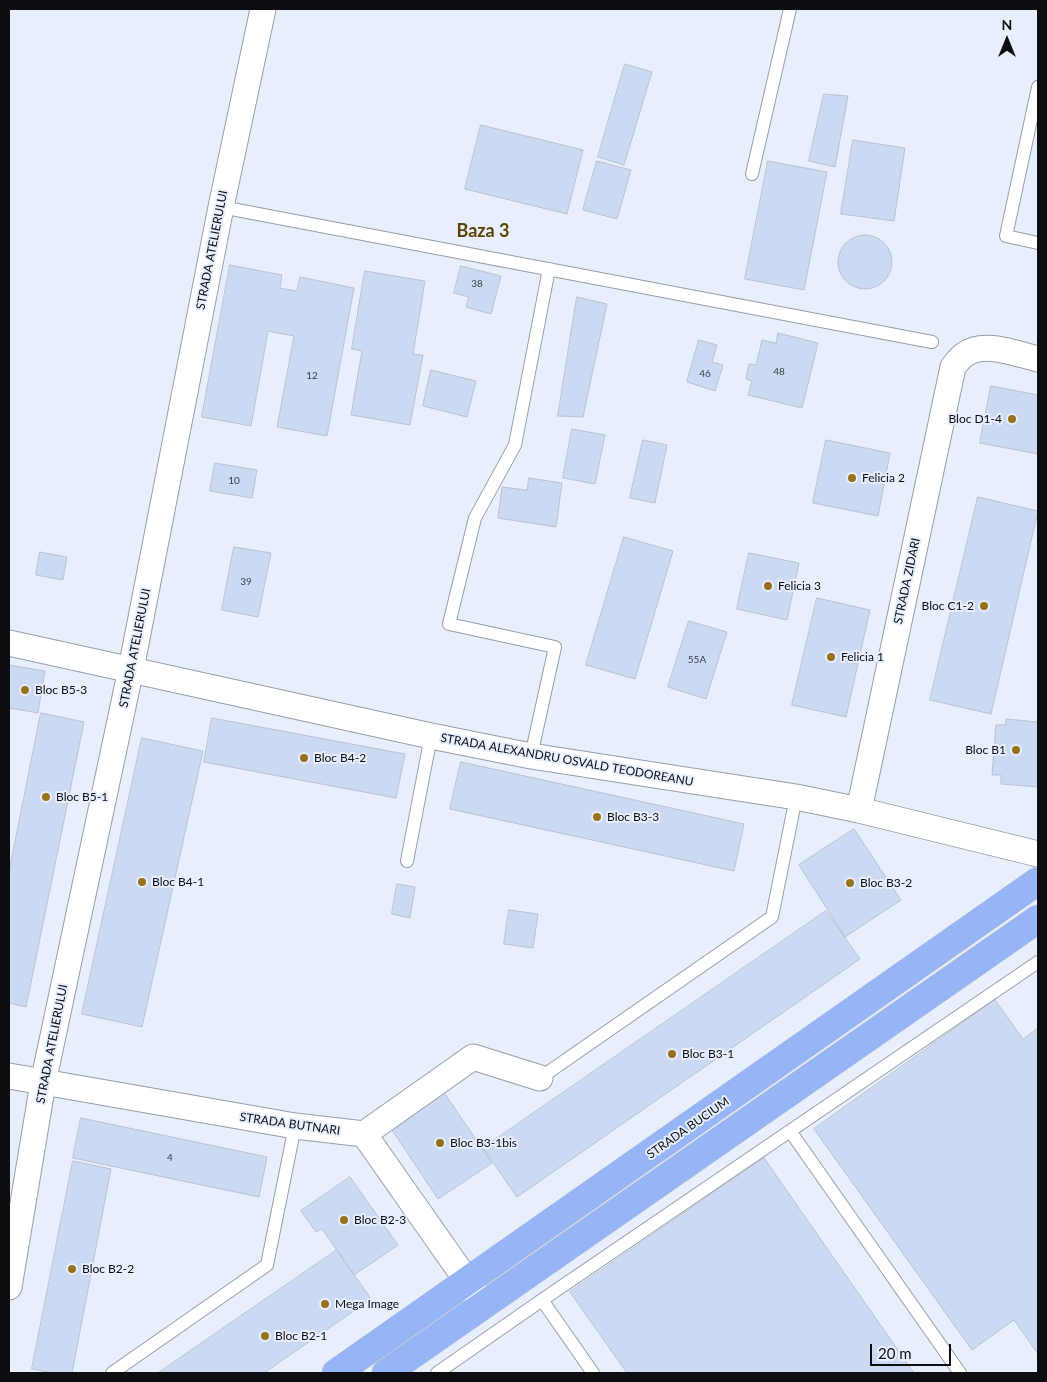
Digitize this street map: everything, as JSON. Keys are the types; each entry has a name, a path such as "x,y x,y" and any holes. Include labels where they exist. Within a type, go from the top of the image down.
{"main road":[{"name":"STRADA BUCIUM","path":"336,1373 1038,881"},
{"path":"386,1373 485,1306 1038,919"}],"street":[{"name":"STRADA ATELIERULUI","path":"9,1287 43,1083 131,669 220,207 263,9"},
{"name":"STRADA ZIDARI","path":"859,810 953,367 962,355 976,348 997,350 1038,359"},
{"name":"STRADA ALEXANDRU OSVALD TEODOREANU","path":"9,642 431,736 531,756 796,797 859,810 1038,854"},
{"path":"485,1306 364,1134 473,1057 540,1078"},
{"name":"STRADA BUTNARI","path":"9,1076 296,1126 364,1134"}],"lane":[{"path":"752,174 790,9"},
{"path":"1038,86 1006,236 1038,243"},
{"path":"220,207 932,342"},
{"path":"531,756 555,647 449,624 476,518 515,445 549,269"},
{"path":"407,861 431,736"},
{"path":"540,1078 772,917 796,797"},
{"path":"437,1373 1038,962"},
{"path":"112,1373 267,1265 296,1126"},
{"path":"790,1132 960,1373"},
{"path":"542,1300 593,1373"}],"building":[{"path":"625,64 652,72 624,165 598,157"},
{"path":"824,94 848,96 835,167 809,161"},
{"path":"481,125 583,150 567,214 465,189"},
{"path":"853,140 905,148 894,221 841,214"},
{"path":"597,161 631,170 617,219 583,210"},
{"path":"768,161 827,172 804,290 745,279"},
{"path":"860,235 870,235 880,239 888,247 892,262 888,277 880,285 870,289 860,289 850,285 842,277 838,267 838,257 842,247 850,239"},
{"path":"230,265 282,275 280,288 297,291 300,277 354,288 327,436 277,427 294,336 268,331 251,426 202,417"},
{"path":"461,266 501,276 491,314 466,307 469,297 454,293"},
{"path":"365,271 425,281 413,354 423,355 410,425 351,415 362,351 352,349"},
{"path":"577,297 607,304 583,417 558,416"},
{"path":"778,333 818,343 802,408 748,395 752,381 746,379 749,364 756,365 762,340 776,343"},
{"path":"699,340 717,345 712,362 723,365 715,391 687,382"},
{"path":"431,370 476,381 467,417 423,406"},
{"name":"Bloc D1-4","path":"991,386 1038,395 1038,454 980,443"},
{"path":"572,429 605,435 595,484 563,478"},
{"path":"643,440 667,445 655,503 630,498"},
{"name":"Felicia 2","path":"826,440 890,453 878,516 813,503"},
{"path":"215,463 257,470 252,498 210,491"},
{"path":"529,478 562,483 556,527 498,518 502,487 527,490"},
{"name":"Bloc C1-2","path":"978,497 1038,511 991,714 930,700"},
{"path":"624,537 673,551 635,679 586,665"},
{"path":"234,547 271,553 258,617 222,610"},
{"path":"40,552 67,557 63,580 36,575"},
{"name":"Felicia 3","path":"749,553 799,563 787,620 737,609"},
{"name":"Felicia 1","path":"817,598 870,610 846,717 792,705"},
{"path":"689,621 727,632 706,699 668,687"},
{"name":"Bloc B5-3","path":"9,665 45,671 38,713 9,708"},
{"name":"Bloc B5-1","path":"41,713 84,722 26,1007 9,1003 9,872"},
{"name":"Bloc B4-2","path":"212,718 405,754 396,798 204,762"},
{"name":"Bloc B1","path":"1006,719 1038,722 1038,787 1001,784 1001,775 992,775 996,725 1006,725"},
{"name":"Bloc B4-1","path":"142,738 203,751 142,1027 82,1014"},
{"name":"Bloc B3-3","path":"461,762 744,824 734,871 450,809"},
{"name":"Bloc B3-2","path":"854,829 901,900 845,937 799,865"},
{"path":"397,884 415,887 410,918 392,914"},
{"path":"509,910 538,914 533,948 504,944"},
{"name":"Bloc B3-1","path":"826,911 860,959 517,1197 483,1148"},
{"path":"995,1000 1023,1039 1038,1028 1038,1354 1014,1320 972,1350 814,1129"},
{"name":"Bloc B3-1bis","path":"441,1088 492,1163 438,1199 388,1124"},
{"path":"81,1118 267,1157 259,1197 73,1158"},
{"path":"764,1158 914,1373 627,1373 570,1292"},
{"name":"Bloc B2-2","path":"73,1161 111,1169 72,1373 52,1373 32,1369"},
{"name":"Bloc B2-3","path":"350,1177 398,1245 354,1275 322,1229 316,1232 301,1211"},
{"name":"Bloc B2-1","path":"337,1250 371,1299 264,1373 158,1373"}],"place":[{"name":"Bloc D1-4","path":"1012,419"},
{"name":"Felicia 2","path":"852,478"},
{"name":"Felicia 3","path":"768,586"},
{"name":"Bloc C1-2","path":"984,606"},
{"name":"Felicia 1","path":"831,657"},
{"name":"Bloc B5-3","path":"25,690"},
{"name":"Bloc B1","path":"1016,750"},
{"name":"Bloc B4-2","path":"304,758"},
{"name":"Bloc B5-1","path":"46,797"},
{"name":"Bloc B3-3","path":"597,817"},
{"name":"Bloc B4-1","path":"142,882"},
{"name":"Bloc B3-2","path":"850,883"},
{"name":"Bloc B3-1","path":"672,1054"},
{"name":"Bloc B3-1bis","path":"440,1143"},
{"name":"Bloc B2-3","path":"344,1220"},
{"name":"Bloc B2-2","path":"72,1269"},
{"name":"Mega Image","path":"325,1304"},
{"name":"Bloc B2-1","path":"265,1336"}],"district":[{"name":"Baza 3","path":"483,231"}]}
